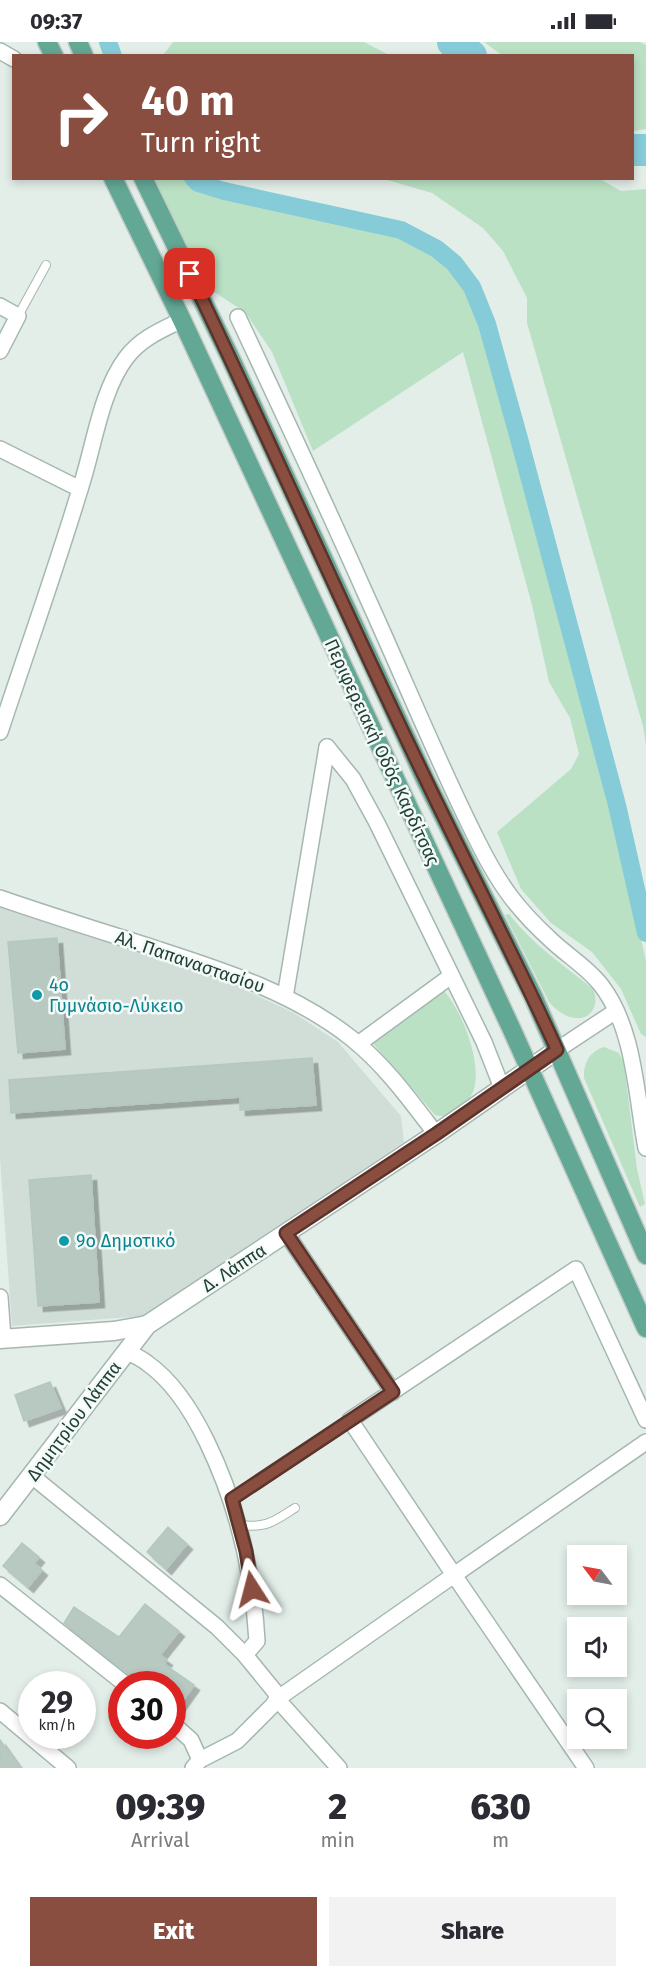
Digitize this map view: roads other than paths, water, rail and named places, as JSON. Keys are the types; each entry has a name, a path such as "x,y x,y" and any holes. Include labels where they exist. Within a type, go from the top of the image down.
{"main road":[{"name":"Περιφερειακή Οδός Καρδίτσας","path":"114,180 182,320 530,1069 646,1328"},
{"name":"Περιφερειακή Οδός Καρδίτσας","path":"144,180 230,357 426,781 507,941 646,1255"}],"street":[{"path":"0,306 18,316 0,351"},
{"path":"238,316 349,556 450,783 489,862 518,909 591,974 602,987 616,1011 636,1082 646,1148"},
{"path":"0,732 80,489 111,384 124,359 140,342 182,320"},
{"path":"0,449 80,489"},
{"path":"285,997 327,747 353,779 373,814 484,1042 502,1088"},
{"name":"Αλ. Παπαναστασίου","path":"0,898 223,970 285,997 330,1022 358,1044 396,1082 436,1134"},
{"path":"358,1044 451,976"},
{"path":"557,1050 616,1011"},
{"name":"Δ. Λάππα","path":"147,1325 436,1134 557,1050"},
{"path":"286,1233 393,1392"},
{"path":"586,1768 350,1420 576,1269 646,1420"},
{"path":"0,1297 2,1338 114,1331 147,1325"},
{"name":"Δημητρίου Λάππα","path":"0,1516 147,1325"},
{"path":"127,1352 146,1362 159,1373 185,1404 209,1446 232,1499 250,1574 257,1641 245,1655"},
{"path":"186,1736 191,1740 197,1764 237,1741 277,1699 646,1442"},
{"path":"32,1476 207,1618 245,1655 276,1693 277,1699 339,1768"},
{"path":"0,1585 109,1671"},
{"path":"0,1711 68,1768"}],"lane":[{"path":"18,316 46,265"},
{"path":"232,1499 350,1420"},
{"path":"240,1525 264,1526 295,1508"}],"waterway":[{"path":"108,42 112,54"},
{"path":"453,42 468,54"},
{"path":"634,150 646,150"},
{"path":"195,180 224,191 401,230 437,249 454,263 472,287 487,324 518,435 617,805 646,933"}],"place":[{"name":"4ο Γυμνάσιο-Λύκειο","path":"37,995"},
{"name":"9ο Δημοτικό","path":"64,1241"}]}
